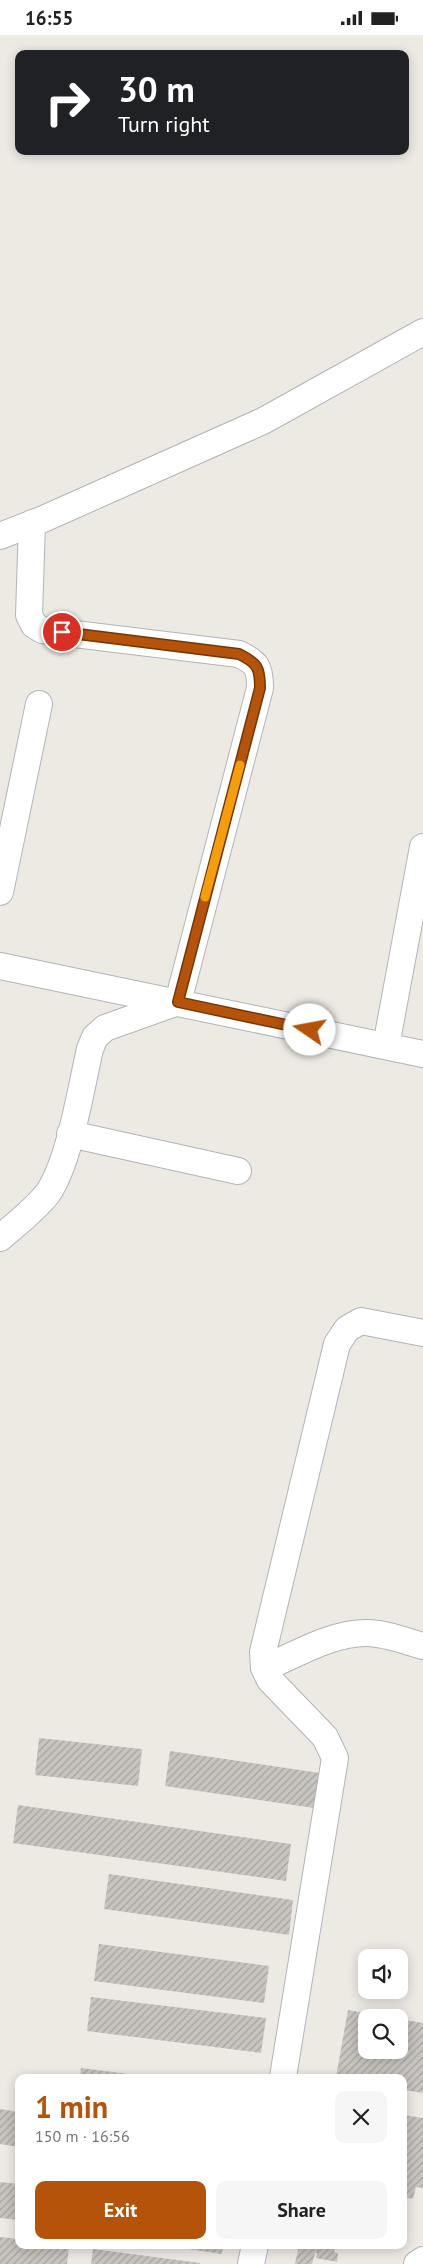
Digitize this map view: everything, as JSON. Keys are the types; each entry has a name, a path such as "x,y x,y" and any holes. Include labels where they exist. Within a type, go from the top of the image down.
{"street":[{"path":"0,536 263,421 423,332"},
{"path":"32,523 30,615 34,625 42,629 239,654 254,661 260,672 260,688 178,1002"},
{"path":"0,892 39,704"},
{"path":"386,1046 423,847"},
{"path":"0,966 423,1054"},
{"path":"0,1238 38,1205 57,1176 70,1134 90,1049 96,1037 105,1028 178,1002"},
{"path":"70,1134 238,1171"},
{"path":"283,2074 335,1758 325,1737 270,1680 264,1667 263,1652 337,1344 347,1329 361,1321 423,1333"},
{"path":"264,1667 343,1635 378,1634 423,1646"},
{"path":"252,2264 254,2249"},
{"path":"417,2264 423,2260"}],"building":[{"path":"39,1738 142,1749 138,1786 35,1775"},
{"path":"170,1751 320,1773 314,1808 165,1786"},
{"path":"18,1805 291,1844 286,1881 13,1843"},
{"path":"109,1874 293,1900 289,1935 104,1909"},
{"path":"99,1944 269,1966 264,2003 94,1981"},
{"path":"91,1997 266,2018 261,2053 87,2031"},
{"path":"348,2010 358,2012 358,2059 408,2059 408,2020 423,2023 423,2093 407,2090 407,2074 337,2074"},
{"path":"81,2068 128,2074 80,2074"},
{"path":"0,2109 15,2111 15,2146 0,2144"},
{"path":"407,2115 423,2118 423,2188 416,2187 413,2199 407,2198"},
{"path":"0,2182 15,2184 15,2220 0,2218"},
{"path":"0,2237 15,2239 15,2249 69,2249 67,2264 0,2264"},
{"path":"93,2249 200,2263 200,2264 91,2264"},
{"path":"189,2249 223,2249 222,2254"},
{"path":"298,2249 335,2249 334,2252 338,2253 337,2262 316,2258 317,2253 315,2253 312,2264 295,2264"}],"slow traffic":[{"path":"205,897 240,765"}],"route":[{"path":"62,632 239,654 254,661 260,672 260,688 178,1002 310,1030"}]}
